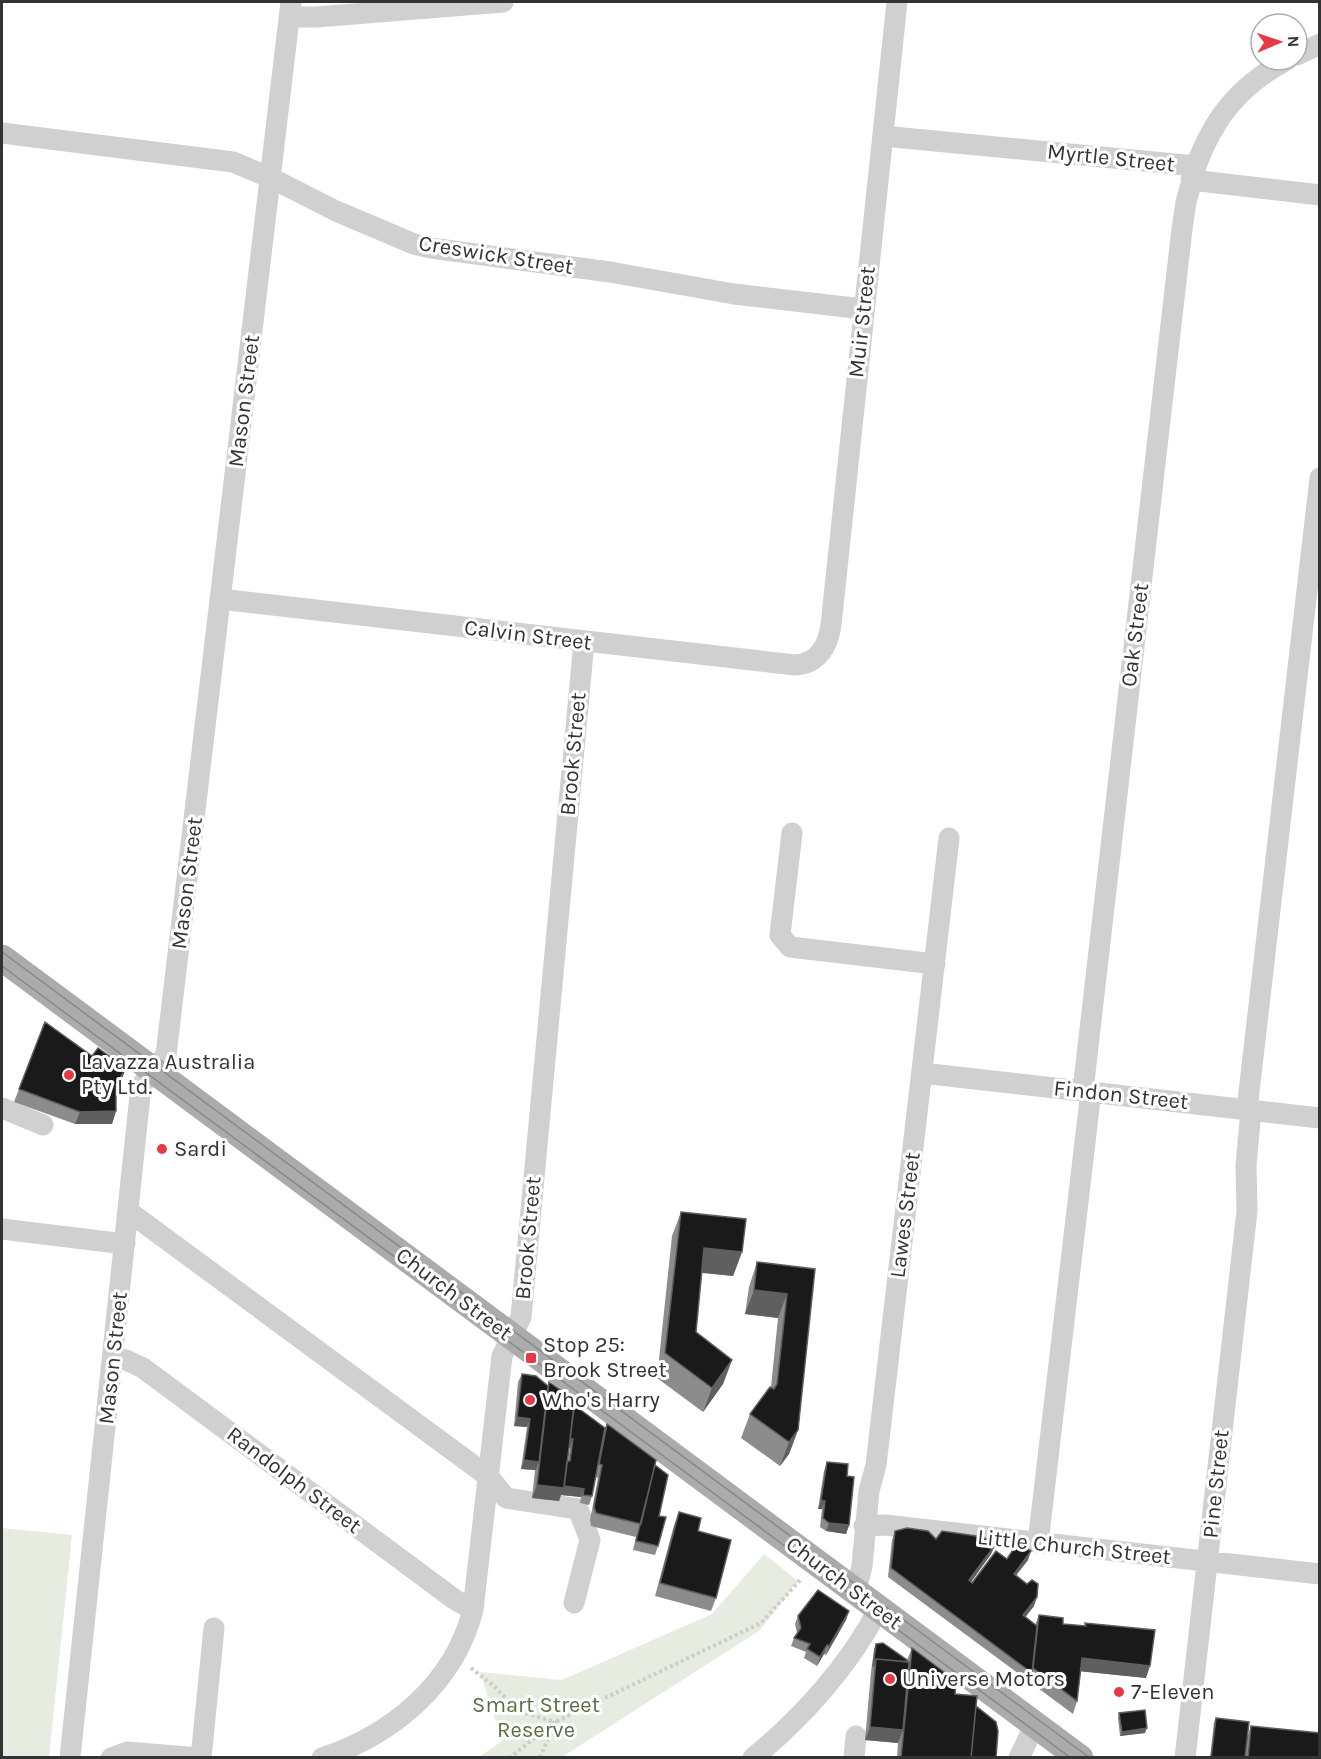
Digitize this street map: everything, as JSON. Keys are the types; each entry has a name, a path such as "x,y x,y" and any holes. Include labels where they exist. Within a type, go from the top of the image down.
{"main road":[{"name":"Church Street","path":"2,958 1080,1758"}],"street":[{"path":"290,9 316,17 502,2"},
{"name":"Muir Street","path":"827,643 831,625 897,2"},
{"name":"Mason Street","path":"70,1758 141,1086 166,1055 290,9"},
{"name":"Oak Street","path":"1038,1543 1182,229 1194,173 1210,132 1225,109 1249,85 1269,72"},
{"name":"Creswick Street","path":"2,133 233,162 271,178 336,211 414,244 431,248 610,272 734,294 863,309"},
{"name":"Myrtle Street","path":"883,136 1194,173 1320,195"},
{"name":"Pine Street","path":"1185,1758 1247,1211 1246,1165 1255,1110 1320,478"},
{"name":"Calvin Street","path":"220,598 795,665 804,665 812,661 827,643"},
{"name":"Brook Street","path":"322,1758 346,1749 391,1724 428,1694 454,1654 473,1610 502,1356 521,1317 584,642"},
{"path":"792,833 780,935 790,947 934,964"},
{"name":"Lawes Street","path":"856,1591 862,1566 869,1491 876,1465 949,838"},
{"name":"Findon Street","path":"922,1073 1320,1118"},
{"path":"2,1108 43,1125"},
{"path":"128,1211 489,1477 506,1498 578,1509 590,1540 574,1603"},
{"path":"2,1229 125,1244"},
{"name":"Randolph Street","path":"113,1357 143,1368 454,1599 473,1610"},
{"name":"Little Church Street","path":"864,1526 885,1525 1320,1574"},
{"path":"753,1758 816,1698 838,1670 879,1608"},
{"path":"111,1758 127,1752 201,1758 214,1628"},
{"path":"1019,1758 1035,1724"},
{"path":"854,1758 856,1736"}],"path":[{"path":"509,1758 555,1722 761,1623 799,1583 813,1560"},
{"path":"454,1654 495,1687 518,1711 555,1722"},
{"path":"540,1758 555,1722"}],"green space":[{"path":"2,1528 72,1535 49,1757 2,1757"},
{"name":"Smart Street Reserve","path":"764,1554 798,1581 759,1631 562,1757 479,1757 502,1741 480,1672 562,1680 712,1614"}],"building":[{"name":"Lavazza Australia Pty Ltd.","path":"45,1022 92,1056 98,1048 126,1068 116,1085 116,1111 80,1112 19,1089"},
{"path":"681,1212 746,1219 742,1252 704,1248 696,1332 732,1360 712,1388 665,1353"},
{"path":"757,1262 815,1269 798,1430 789,1442 750,1414 770,1387 774,1389 777,1384 787,1294 754,1290"},
{"path":"522,1374 536,1376 548,1386 539,1462 524,1460 530,1419 517,1417"},
{"path":"549,1382 575,1400 564,1488 537,1485"},
{"path":"574,1405 605,1428 592,1496 583,1495 584,1489 564,1486 573,1439 570,1439"},
{"path":"607,1424 656,1460 641,1524 596,1513 594,1507 602,1465 599,1464"},
{"path":"827,1462 848,1464 847,1476 854,1477 849,1525 829,1523 823,1518 825,1501 821,1500"},
{"path":"655,1465 668,1475 659,1516 666,1517 658,1546 636,1541"},
{"path":"679,1512 701,1518 698,1531 731,1540 716,1598 660,1583"},
{"path":"907,1528 928,1531 936,1539 942,1531 983,1537 995,1545 969,1580 972,1583 996,1551 1007,1559 1018,1542 1031,1551 1014,1574 1027,1584 1032,1580 1038,1584 1037,1597 1023,1615 1037,1626 1032,1673 891,1568 895,1531"},
{"path":"818,1590 849,1611 820,1657 807,1649 810,1644 794,1638 801,1628 798,1616"},
{"path":"1039,1615 1063,1618 1063,1624 1086,1626 1085,1623 1155,1630 1150,1666 1082,1658 1077,1701 1033,1668"},
{"path":"883,1643 907,1662 876,1659 873,1667 876,1644"},
{"path":"912,1648 956,1681 955,1694 977,1696 971,1758 901,1758"},
{"path":"876,1659 909,1662 903,1730 870,1727"},
{"path":"976,1706 996,1722 998,1731 996,1758 971,1758"},
{"path":"1145,1710 1147,1728 1122,1732 1119,1713"},
{"path":"1216,1718 1249,1722 1245,1758 1211,1758"},
{"path":"1251,1726 1320,1733 1320,1758 1248,1758"}],"tram line":[{"path":"2,952 1090,1758"},
{"path":"2,966 1071,1758"}],"place":[{"name":"Lavazza Australia Pty Ltd.","path":"69,1075"},
{"name":"Sardi","path":"162,1149"},
{"name":"Stop 25: Brook Street","path":"531,1358"},
{"name":"Who's Harry","path":"530,1400"},
{"name":"Universe Motors","path":"890,1679"},
{"name":"7-Eleven","path":"1119,1692"}]}
